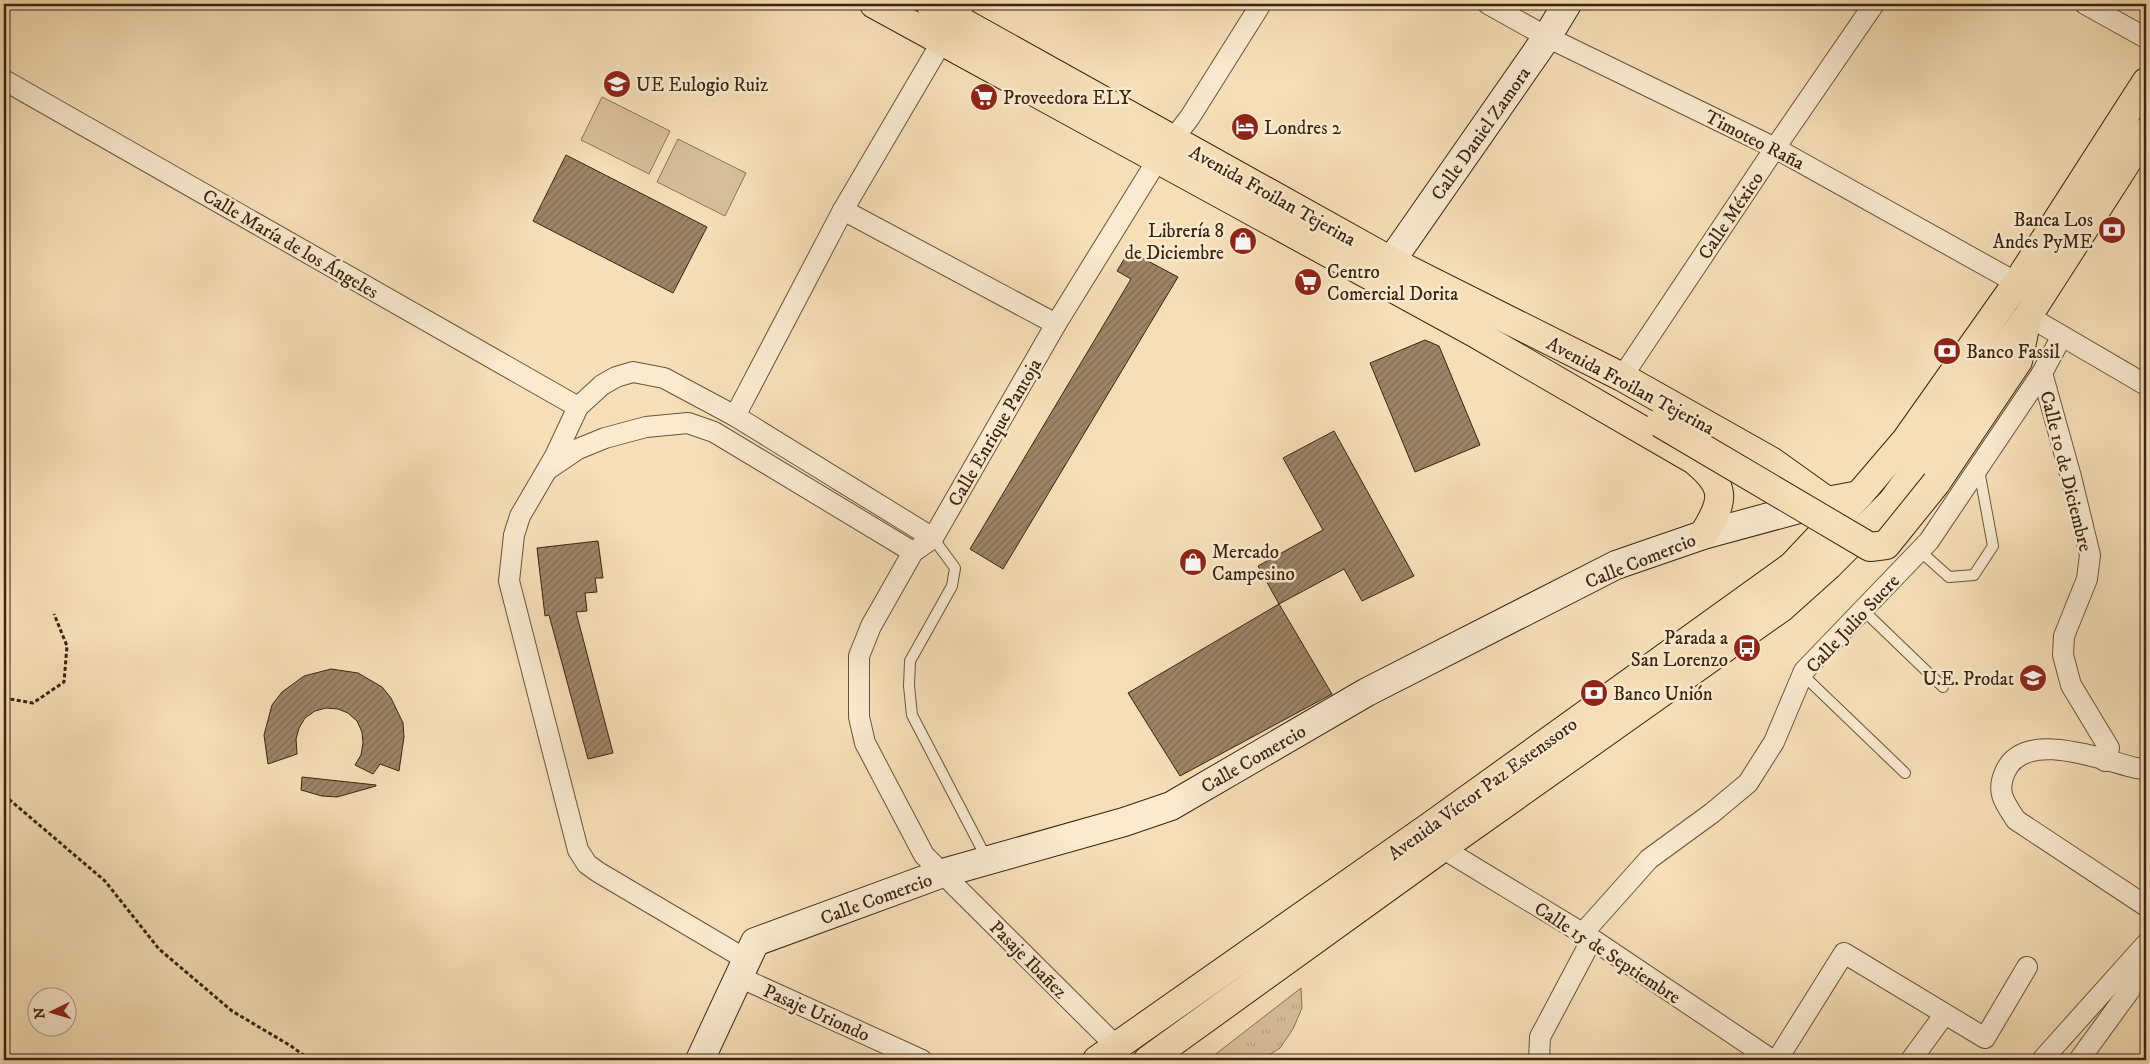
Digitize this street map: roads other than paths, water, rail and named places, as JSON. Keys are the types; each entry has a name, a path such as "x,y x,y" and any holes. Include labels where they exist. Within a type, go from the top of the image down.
{"main road":[{"name":"Avenida Froilan Tejerina","path":"874,4 941,41 1392,261 1622,378 1771,461 1827,501"},
{"name":"Avenida Froilan Tejerina","path":"930,4 960,11 1166,150 1473,332 1694,460 1712,474 1720,494 1718,512 1703,535"},
{"name":"Avenida Víctor Paz Estenssoro","path":"1106,1053 1432,825 1792,566 1859,495 1906,440 2017,283 2146,82"},
{"name":"Avenida Víctor Paz Estenssoro","path":"1148,1060 1442,848 1781,608 1829,565 1892,502 2028,316 2146,132"},
{"path":"1473,332 1506,336 1660,423 1870,547 1886,545 1936,483 2018,361 2028,316"},
{"name":"Calle Comercio","path":"1827,501 1859,495"}],"street":[{"name":"Calle Enrique Pantoja","path":"943,873 924,855 865,743 859,717 860,656 871,626 913,552 933,538 1056,324 1261,4"},
{"name":"Timoteo Raña","path":"1488,4 1547,37 1775,148 2017,283"},
{"name":"Calle Daniel Zamora","path":"1392,261 1547,37 1567,4"},
{"name":"Calle México","path":"1622,378 1775,148 1874,4"},
{"path":"2085,4 2146,38"},
{"path":"735,416 843,210 960,11"},
{"name":"Calle María de los Ángeles","path":"4,80 578,407"},
{"path":"843,210 1056,324"},
{"path":"2028,316 2146,385"},
{"name":"Calle Julio Sucre","path":"1539,1060 1540,1037 1588,936 1649,859 1712,813 1748,783 1774,742 1803,675 1929,541 1979,470 2042,373 2062,336"},
{"path":"578,407 602,385 616,377 633,372 664,378 735,416 933,538"},
{"name":"Calle 10 de Diciembre","path":"2042,373 2071,477 2090,555 2087,579 2064,636 2063,655 2071,685 2109,748 2105,761"},
{"name":"Pasaje Uriondo","path":"578,407 548,470 520,516 514,535 509,581 578,850 587,864 598,872 743,968 922,1060"},
{"path":"548,470 578,449 605,438 646,427 688,423 714,432 913,552"},
{"name":"Calle Comercio","path":"700,1060 755,942 943,873 1124,822 1171,806 1367,692 1616,566 1703,535 1827,501"},
{"path":"2146,768 2105,761 2066,751 2042,749 2023,752 2008,765 2000,784 2004,803 2016,820 2146,906"},
{"name":"Calle 15 de Septiembre","path":"1442,848 1588,936 1772,1060"},
{"name":"Pasaje Ibañez","path":"943,873 1106,1053"},
{"path":"2042,1060 2140,952"},
{"path":"2079,1060 2130,990 2140,952"},
{"path":"1777,1060 1844,953 1985,1038 2027,967"},
{"path":"1911,1060 1944,1015"}],"lane":[{"path":"1920,551 1949,577 1974,575 1993,546 1979,470"},
{"path":"933,538 955,568 952,586 910,661 909,686 912,715 987,860"},
{"path":"1863,610 1942,687"},
{"path":"1803,675 1905,773"}],"place":[{"name":"UE Eulogio Ruiz","path":"617,84"},
{"name":"Proveedora ELY","path":"984,97"},
{"name":"Londres 2","path":"1245,127"},
{"name":"Banca Los Andes PyME","path":"2112,230"},
{"name":"Librería 8 de Diciembre","path":"1243,241"},
{"name":"Centro Comercial Dorita","path":"1308,282"},
{"name":"Banco Fassil","path":"1947,351"},
{"name":"Mercado Campesino","path":"1193,562"},
{"name":"Parada a San Lorenzo","path":"1747,648"},
{"name":"U.E. Prodat","path":"2033,678"},
{"name":"Banco Unión","path":"1594,693"}]}
